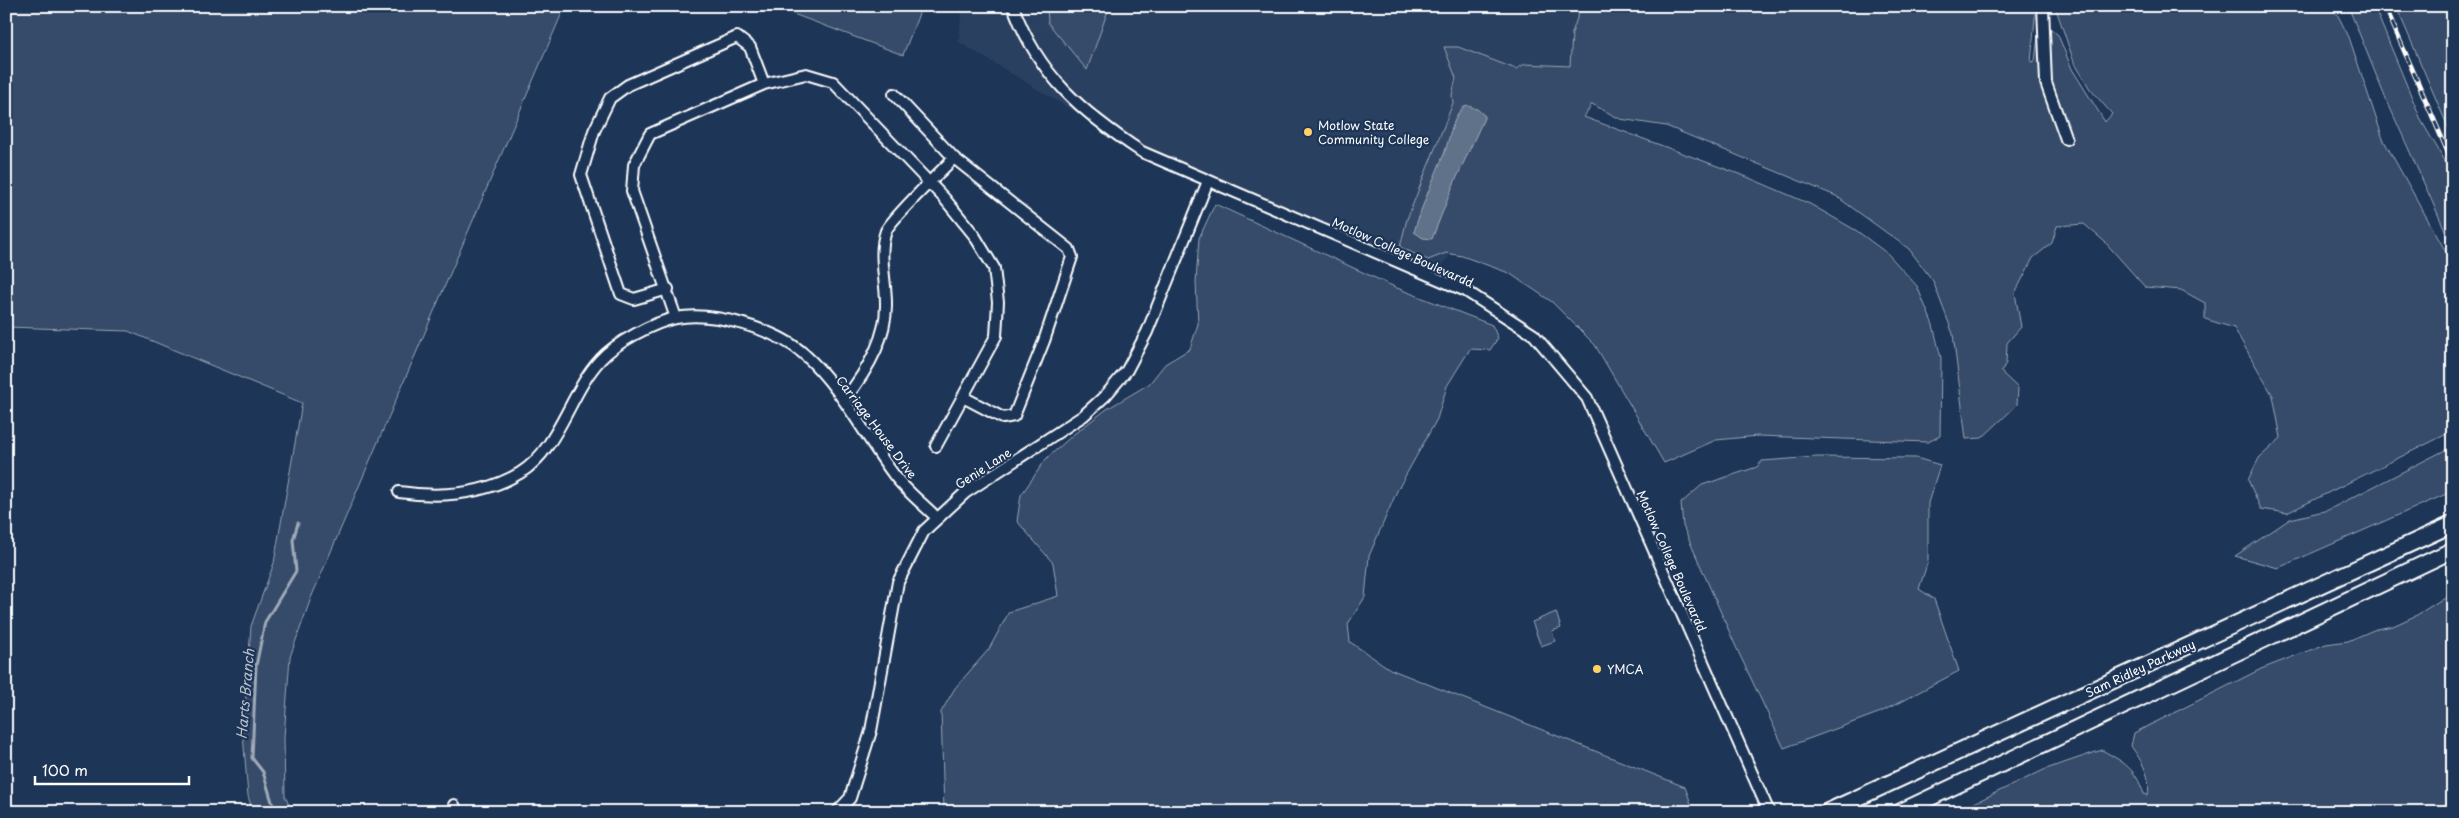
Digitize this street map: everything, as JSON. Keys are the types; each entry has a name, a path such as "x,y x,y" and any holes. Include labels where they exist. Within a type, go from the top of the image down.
{"main road":[{"name":"Sam Ridley Parkway","path":"1827,812 2453,524"},
{"path":"1900,812 2453,550"}],"street":[{"name":"Motlow College Boulevardd","path":"1014,6 1020,25 1040,61 1067,95 1103,127 1142,152 1466,291 1534,335 1587,398 1769,812"},
{"path":"2043,6 2046,83 2066,138"},
{"path":"668,289 634,299 621,294 581,175 594,131 610,98 628,85 737,37 750,47 764,84"},
{"path":"676,318 668,289 632,191 634,165 650,134 764,84 806,74 833,82 930,184 974,235 994,268 998,302 996,336 936,446"},
{"path":"894,94 954,158 1069,249 1072,257 1044,341 1014,416 1003,418 963,397"},
{"path":"844,400 863,377 879,339 886,306 882,247 886,229 954,158"},
{"name":"Genie Lane","path":"837,812 850,798 871,731 878,679 898,582 924,531 965,494 1083,416 1106,395 1127,370 1147,332 1208,181"},
{"name":"Carriage House Drive","path":"399,492 423,496 480,491 521,472 540,454 564,419 578,390 601,359 637,333 676,318 710,318 744,323 772,334 803,354 844,400 895,477 937,518"}],"shaded area":[{"path":"6,6 565,6 311,598 290,657 284,737 285,796 292,812 253,812 248,796 243,734 251,626 274,563 302,403 128,331 6,327"},
{"path":"772,6 922,6 903,55"},
{"name":"Motlow State Community College","path":"962,6 1581,6 1572,33 1570,66 1457,246 1433,277 1142,152 959,42"},
{"path":"1047,6 1112,6 1107,13 1087,70 1048,23"},
{"path":"1581,6 2036,6 2031,62 2035,61 2040,19 2058,35 2072,69 2105,122 2112,114 2090,89 2074,62 2055,6 2333,6 2349,37 2383,139 2446,252 2453,271 2453,431 2287,513 2261,509 2248,480 2259,458 2281,438 2273,396 2234,328 2205,319 2205,303 2181,290 2145,287 2105,242 2084,224 2057,226 2052,243 2033,258 2015,293 2021,327 2007,343 2006,363 2001,372 2018,388 2017,405 1982,438 1966,439 1953,334 1933,281 1909,249 1836,196 1666,126 1620,119 1592,104 1584,117 1747,177 1810,204 1857,231 1888,254 1917,286 1933,325 1941,358 1940,436 1928,442 1758,436 1716,440 1664,463 1595,345 1552,302 1509,273 1462,256 1446,253 1428,260 1400,247 1407,219 1453,103 1452,95 1456,78 1444,47 1458,47 1516,69 1525,64 1570,66 1572,33"},
{"path":"2348,6 2374,6 2422,122 2444,159 2453,180 2453,248 2383,92"},
{"path":"2396,6 2445,6 2453,25 2453,139"},
{"path":"1466,105 1477,109 1485,116 1452,188 1432,239 1423,238 1414,232 1417,222 1444,154 1454,121 1461,109"},
{"path":"1215,204 1397,288 1492,325 1498,338 1490,350 1470,349 1447,386 1437,419 1397,491 1369,556 1365,597 1348,624 1350,642 1390,669 1685,787 1694,812 944,812 941,712 955,688 989,649 1009,612 1058,596 1053,563 1017,521 1021,495 1046,459 1074,434 1107,409 1149,384 1165,364 1190,349 1198,324 1196,282 1199,238"},
{"path":"2453,446 2453,491 2278,568 2235,556 2290,519 2328,510"},
{"path":"1816,457 1916,458 1940,465 1928,503 1928,561 1919,589 1934,599 1959,671 1881,712 1784,748 1736,647 1683,526 1681,503 1702,485 1757,467 1762,461"},
{"path":"2453,592 2453,812 1955,812 2046,769 2102,750 2128,767 2137,778 2144,794 2148,795 2147,775 2131,746 2134,733 2261,669 2326,644 2348,641 2376,629 2393,626 2417,615"},
{"path":"1556,612 1561,628 1552,631 1555,641 1541,646 1532,622"}],"waterway":[{"name":"Harts Branch","path":"275,812 263,772 252,758 256,666 265,622 296,571 293,540 298,523"}],"railway":[{"path":"2385,6 2453,164"}],"place":[{"name":"Motlow State Community College","path":"1308,132"},
{"name":"YMCA","path":"1597,669"}]}
